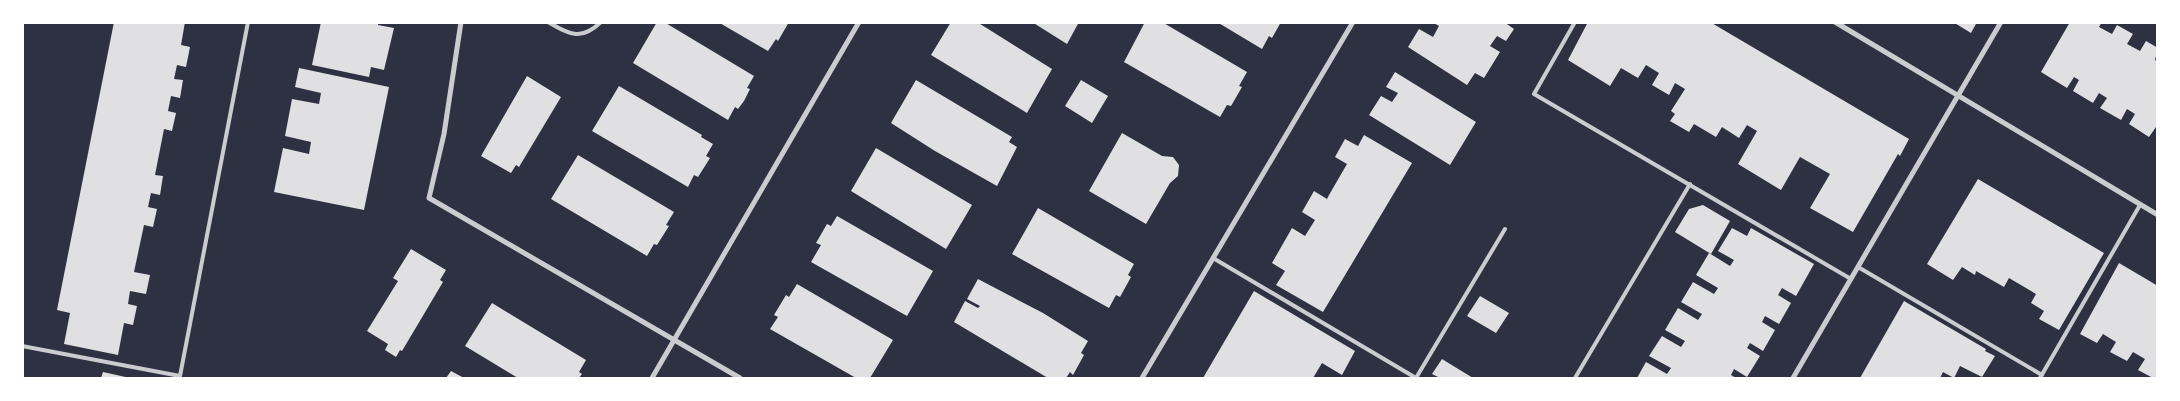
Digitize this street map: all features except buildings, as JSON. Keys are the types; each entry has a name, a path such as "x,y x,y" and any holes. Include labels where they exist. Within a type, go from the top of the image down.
{"street":[{"path":"461,22 444,134 429,198 740,378"},
{"path":"652,378 859,22"},
{"path":"1142,378 1353,22"},
{"path":"1835,22 2158,215"},
{"path":"1793,378 2001,22"}],"lane":[{"path":"22,346 180,376 248,22"},
{"path":"548,22 577,36 588,34 602,22"},
{"path":"1576,22 1534,94 1851,279"},
{"path":"1575,378 1690,184"},
{"path":"1858,267 2041,377 2140,205"},
{"path":"1213,258 1416,378 1505,229"}]}
